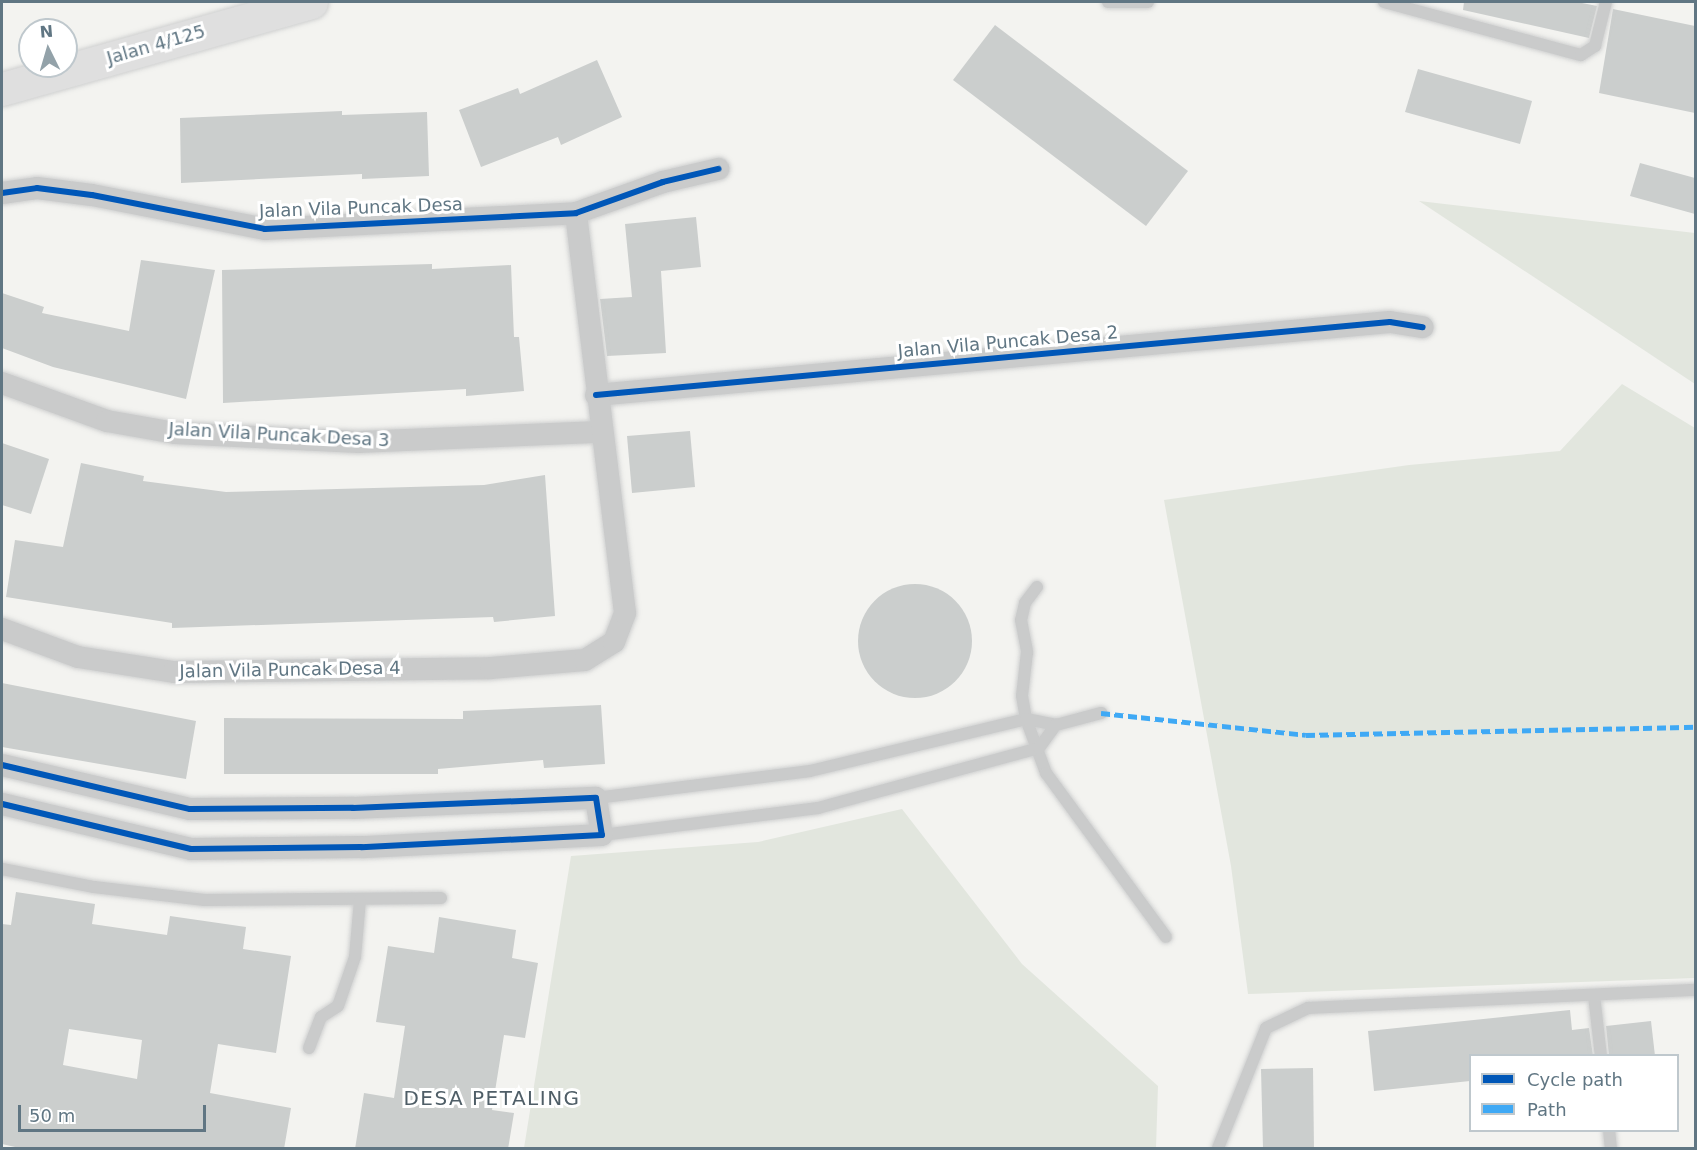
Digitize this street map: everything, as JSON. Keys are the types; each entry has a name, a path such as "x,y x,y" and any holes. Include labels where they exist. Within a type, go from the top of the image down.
{"street":[{"name":"Jalan 4/125","path":"2,89 307,2"},
{"name":"Jalan Vila Puncak Desa","path":"2,193 38,189 92,195 265,229 576,213 663,182 718,169"},
{"path":"576,213 600,432"},
{"name":"Jalan Vila Puncak Desa 2","path":"596,395 1390,322 1424,327"},
{"name":"Jalan Vila Puncak Desa 3","path":"2,383 107,421 175,433 358,442 600,432"},
{"name":"Jalan Vila Puncak Desa 4","path":"2,629 78,657 174,672 491,668 585,660 614,642 625,613 600,432"},
{"path":"2,765 190,809 353,808 596,798 602,835 361,847 191,849 2,804"}],"lane":[{"path":"1108,2 1148,2"},
{"path":"1384,2 1581,55 1595,46 1606,2"},
{"path":"1037,587 1025,603 1021,620 1027,652 1022,696 1026,719 1039,748 1046,773 1166,937"},
{"path":"596,798 810,771 1026,719 1056,724 1101,713"},
{"path":"602,835 818,808 1039,748 1056,724"},
{"path":"2,869 94,887 204,900 441,898"},
{"path":"309,1048 321,1017 338,1006 351,967 360,900"},
{"path":"1218,1149 1266,1028 1308,1008 1695,990"},
{"path":"1594,995 1601,1054"},
{"path":"1609,1132 1611,1149"}],"shaded area":[{"path":"1419,201 1695,233 1695,384"},
{"path":"1622,384 1695,428 1695,978 1248,994 1231,866 1164,500 1409,465 1560,451"},
{"path":"902,809 1022,964 1158,1086 1156,1148 524,1148 571,856 758,842"}],"building":[{"path":"1464,2 1577,2 1597,6 1589,38 1463,10"},
{"path":"1613,9 1695,26 1695,113 1599,93"},
{"path":"995,25 1188,171 1146,226 953,80"},
{"path":"597,60 622,117 561,145 558,137 481,167 459,110 518,88 520,94"},
{"path":"1418,69 1532,101 1520,144 1405,112"},
{"path":"342,111 342,115 427,112 429,176 362,179 362,174 181,183 180,118"},
{"path":"1640,163 1695,178 1695,214 1630,196"},
{"path":"696,217 701,267 661,271 666,353 607,356 600,299 632,297 625,224"},
{"path":"141,260 215,270 186,399 53,367 2,348 2,293 44,307 42,313 129,331"},
{"path":"432,264 432,269 511,265 514,337 519,337 524,391 466,396 466,389 223,403 222,270"},
{"path":"690,431 695,487 632,493 627,436"},
{"path":"2,443 49,459 31,514 2,505"},
{"path":"81,463 144,476 143,481 226,492 484,485 545,475 555,616 494,622 493,617 172,628 172,623 6,597 15,540 63,547"},
{"path":"915,584 937,588 955,601 968,619 972,641 968,663 955,681 937,694 915,698 893,694 875,681 862,663 858,641 862,619 875,601 893,588"},
{"path":"2,683 196,721 186,779 2,747"},
{"path":"601,705 605,764 544,768 543,760 438,769 438,774 224,774 224,718 463,719 463,711"},
{"path":"16,892 95,904 92,924 167,935 170,916 246,927 243,949 291,956 276,1053 218,1044 210,1093 291,1108 284,1149 24,1149 2,1144 2,924 11,925","holes":["69,1029 142,1040 137,1079 63,1065"]},
{"path":"439,917 516,930 512,958 538,963 525,1038 504,1035 492,1110 514,1113 508,1149 355,1149 364,1093 394,1098 405,1026 376,1022 388,946 434,953"},
{"path":"1570,1010 1572,1030 1589,1028 1593,1054 1469,1054 1469,1081 1374,1091 1368,1031"},
{"path":"1651,1021 1655,1054 1609,1054 1606,1026"},
{"path":"1313,1068 1314,1149 1263,1149 1261,1069"}],"marked path":[{"path":"1101,713 1306,735 1696,727"}],"cycle path":[{"path":"2,193 37,188 92,195 265,229 576,213 663,182 718,169"},
{"path":"596,395 1390,322 1423,327"},
{"path":"2,765 190,809 353,808 596,798 602,835 361,847 191,849 2,804"}],"district":[{"name":"DESA PETALING","path":"492,1098"}]}
